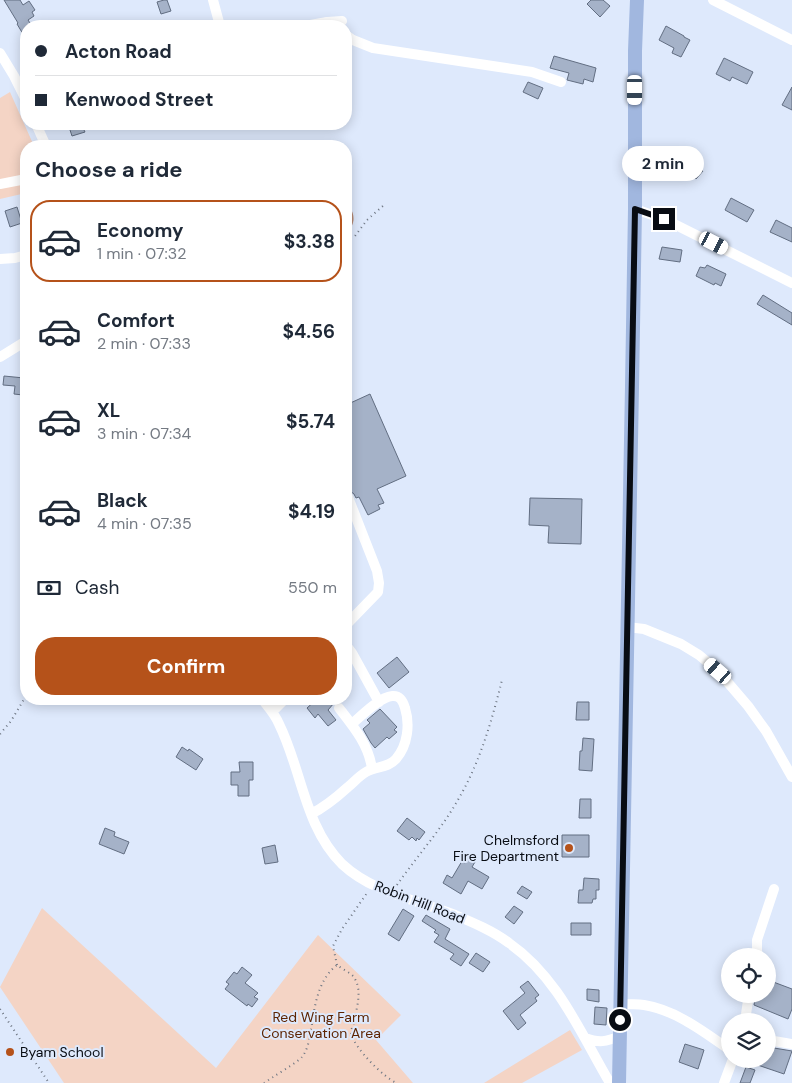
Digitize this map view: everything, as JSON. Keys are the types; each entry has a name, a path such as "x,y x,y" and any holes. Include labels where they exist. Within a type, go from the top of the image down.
{"main road":[{"path":"619,1083 637,0"}],"street":[{"path":"212,0 218,20"},
{"path":"714,0 792,40"},
{"path":"352,39 373,48 532,72 561,82"},
{"path":"0,53 20,82"},
{"path":"0,184 20,180"},
{"path":"635,209 664,219 792,283"},
{"path":"0,259 20,257"},
{"path":"0,357 20,345"},
{"path":"352,507 377,571 379,583 378,592 352,619"},
{"path":"628,627 644,629 681,644 699,655 718,671 748,706 766,731 792,777"},
{"path":"352,653 379,702"},
{"path":"311,814 329,803 362,775 396,760 401,753 408,724 402,700 399,697 389,696 352,724"},
{"name":"Robin Hill Road","path":"267,705 278,722 290,749 311,814 321,835 334,855 350,871 372,885 468,920 510,943 544,975 563,1000 610,1083"},
{"path":"272,712 279,705"},
{"path":"339,708 352,724 369,755 372,769"},
{"path":"757,948 757,940 774,889"},
{"path":"620,1004 645,1005 687,1020 721,1044"},
{"path":"585,1038 602,1042 620,1036"},
{"path":"776,1041 792,1044"},
{"path":"724,1083 729,1068"}],"path":[{"path":"352,237 366,220 384,205"},
{"path":"392,893 451,811 466,785 491,724 502,680"},
{"path":"0,734 21,705"},
{"path":"372,885 342,928 333,946 337,965 349,973 357,985 359,998 354,1025 351,1031 352,1038 368,1061 397,1083"},
{"path":"264,1083 302,1058 309,1040 318,996 324,980 329,971 337,965"},
{"path":"0,1010 49,1083"}],"green space":[{"path":"10,92 20,114 20,130 27,130 31,140 20,140 20,194 0,199 0,98"},
{"name":"Red Wing Farm Conservation Area","path":"42,908 216,1068 318,935 401,1015 376,1040 413,1083 64,1083 0,987"},
{"path":"570,1030 582,1050 522,1083 484,1083"}],"building":[{"path":"4,0 20,0 23,5 29,1 35,10 32,12 34,16 28,20 20,20 20,29"},
{"path":"167,0 171,11 161,14 157,2"},
{"path":"591,0 603,0 610,6 600,17 587,4"},
{"path":"666,26 690,40 681,57 672,53 674,48 659,40"},
{"path":"554,56 596,68 593,82 584,79 583,84 567,80 569,73 550,68"},
{"path":"724,58 753,72 747,84 732,77 730,81 716,74"},
{"path":"528,82 543,88 538,99 523,92"},
{"path":"792,87 792,110 782,105"},
{"path":"70,130 84,130 85,132 72,136"},
{"path":"678,147 703,171 696,179 687,171 686,173 669,157"},
{"path":"731,198 754,210 747,222 725,210"},
{"path":"17,207 20,224 10,227 5,211"},
{"path":"776,220 792,228 792,242 770,232"},
{"path":"662,247 682,250 680,262 659,259"},
{"path":"707,265 726,274 721,286 715,283 714,285 696,276 700,267 705,268"},
{"path":"763,295 792,313 792,325 757,304"},
{"path":"4,376 20,378 20,395 14,394 15,386 3,385"},
{"path":"370,394 406,476 377,489 384,503 378,505 380,509 368,515 359,497 356,498 352,492 352,402"},
{"path":"530,498 582,499 581,544 548,543 549,526 529,525"},
{"path":"397,657 409,672 389,688 377,673"},
{"path":"577,702 589,702 589,720 576,720"},
{"path":"310,705 332,705 328,710 336,720 328,726 318,714 315,718 307,708"},
{"path":"380,709 397,727 394,730 397,732 389,739 387,737 375,748 363,729 370,723 367,720"},
{"path":"583,738 594,739 592,771 579,770"},
{"path":"182,747 188,751 189,749 203,759 196,770 176,757"},
{"path":"239,762 253,762 253,780 249,780 249,796 238,796 238,785 231,785 231,772 240,772"},
{"path":"580,799 591,799 591,818 579,818"},
{"path":"407,818 425,832 419,840 417,838 416,841 412,837 409,840 397,831"},
{"path":"105,828 115,832 114,836 129,842 124,854 99,844"},
{"path":"562,835 589,835 589,857 562,857"},
{"path":"275,845 278,862 265,864 262,848"},
{"path":"467,857 475,862 472,867 489,877 482,889 468,881 461,894 443,883 447,875 452,878 462,861 465,863"},
{"path":"584,878 599,879 599,890 596,890 596,899 593,899 592,903 578,903 579,890 583,890"},
{"path":"522,886 532,892 527,899 517,893"},
{"path":"514,906 523,912 514,924 505,917"},
{"path":"403,909 414,916 399,941 388,934"},
{"path":"426,915 450,929 445,939 469,954 461,966 450,959 454,954 434,942 439,935 434,932 436,930 422,921"},
{"path":"571,923 591,923 591,935 571,935"},
{"path":"476,953 490,962 483,972 469,963"},
{"path":"242,967 252,975 245,983 258,993 254,997 258,999 252,1007 248,1004 247,1006 225,989 229,984 226,982 234,972 237,974"},
{"path":"528,981 539,995 535,998 537,1001 520,1015 526,1023 518,1030 503,1011 525,993 520,987"},
{"path":"776,983 792,989 792,1009 788,1019 754,1005 754,1003 776,1003"},
{"path":"587,989 599,990 599,1002 587,1000"},
{"path":"595,1007 607,1008 606,1025 594,1024"},
{"path":"685,1044 704,1050 698,1069 679,1062"},
{"path":"776,1048 792,1051 784,1074 766,1068 776,1068"},
{"path":"746,1068 755,1070 750,1083 740,1083"}],"place":[{"name":"Chelmsford Fire Department","path":"569,848"},
{"name":"Byam School","path":"10,1052"}],"route":[{"path":"620,1020 635,209 664,219"}]}
